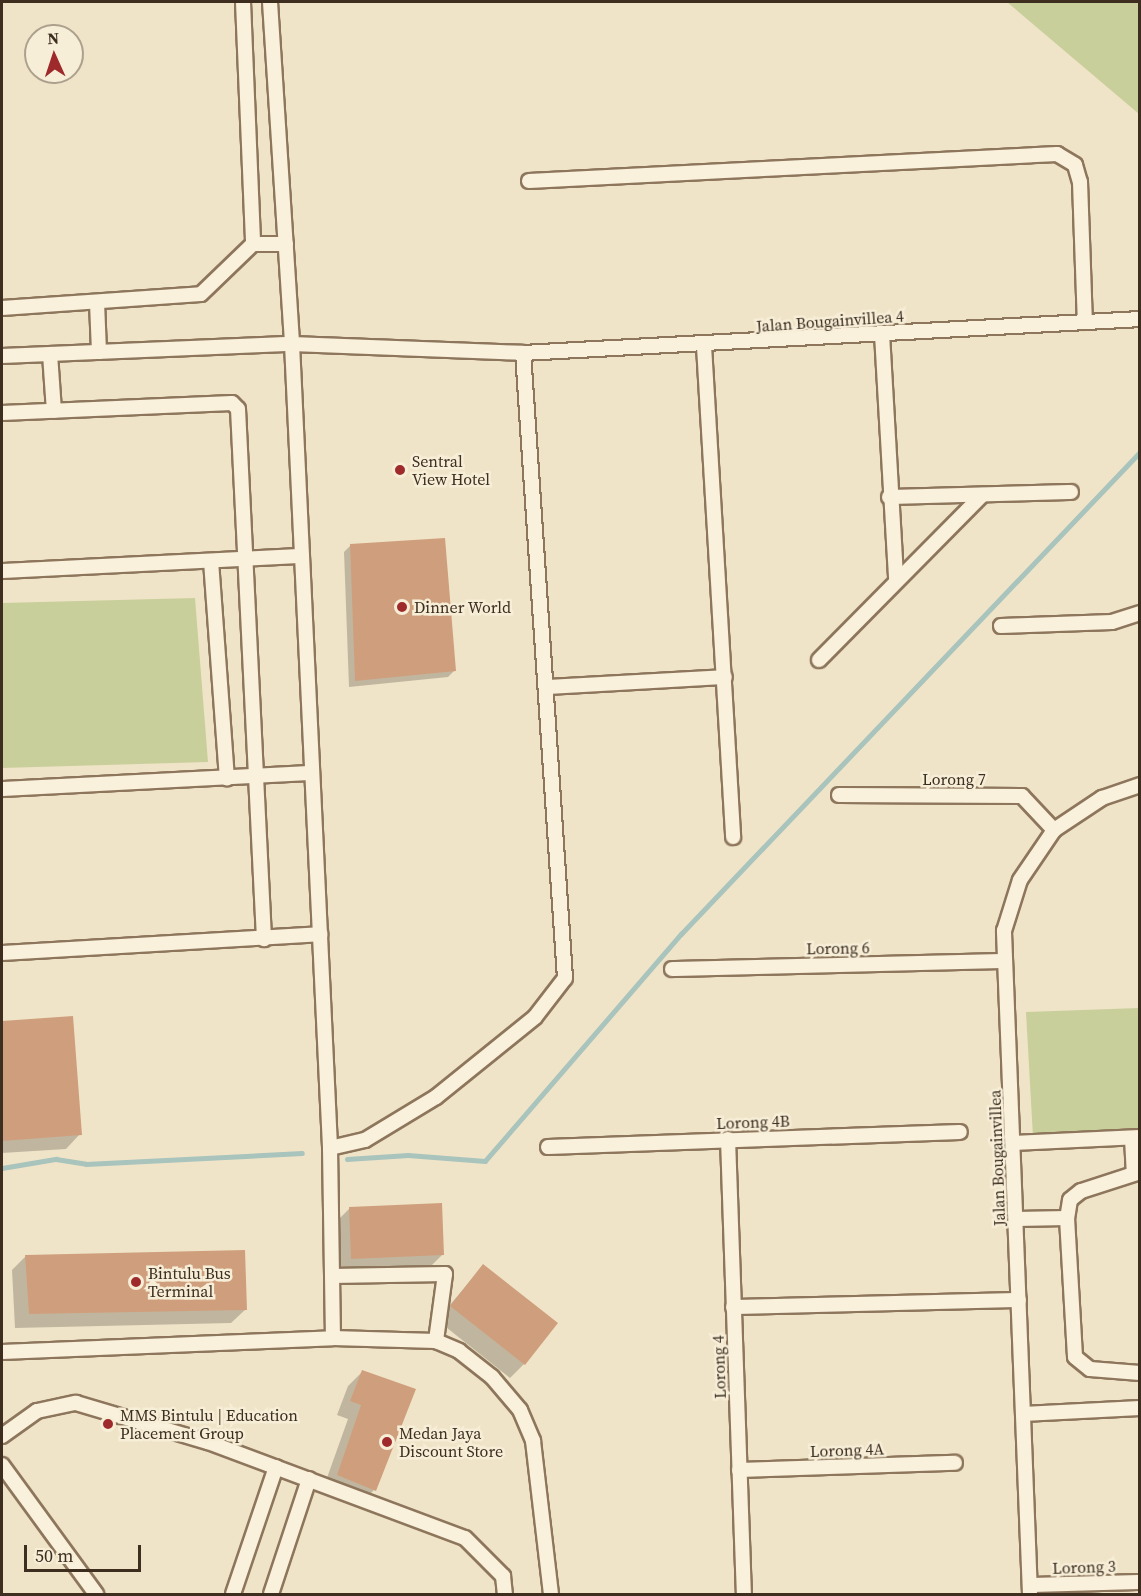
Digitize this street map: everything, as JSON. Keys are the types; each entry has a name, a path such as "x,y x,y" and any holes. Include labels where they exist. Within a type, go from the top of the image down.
{"street":[{"path":"243,2 253,244"},
{"path":"270,2 292,344 320,934 330,1148 333,1338"},
{"path":"529,181 1057,154 1075,165 1080,182 1085,322"},
{"path":"2,308 201,294 253,244 286,244"},
{"path":"98,302 99,352"},
{"name":"Jalan Bougainvillea 4","path":"2,356 292,344 523,353 704,346 1140,319"},
{"path":"882,334 889,497 896,580"},
{"path":"704,346 733,837"},
{"path":"330,1148 365,1140 436,1097 534,1017 565,978 523,353"},
{"path":"50,354 54,411"},
{"path":"2,413 232,403 238,409 264,939"},
{"path":"889,497 1071,492"},
{"path":"819,660 982,495"},
{"path":"2,571 302,556"},
{"path":"211,561 227,778"},
{"path":"1002,626 1112,622 1140,613"},
{"path":"546,687 725,677"},
{"path":"2,789 312,773"},
{"name":"Jalan Bougainvillea","path":"1030,1590 1004,930 1020,880 1054,830 1102,798 1140,785"},
{"name":"Lorong 7","path":"839,795 1022,796 1054,830"},
{"path":"2,953 320,934"},
{"name":"Lorong 6","path":"672,969 1005,961"},
{"name":"Lorong 4B","path":"548,1147 960,1132"},
{"path":"1013,1143 1136,1138 1137,1172 1081,1191 1070,1200 1067,1218 1075,1357 1090,1369 1140,1373"},
{"name":"Lorong 4","path":"728,1139 744,1594"},
{"path":"1016,1219 1067,1218"},
{"path":"332,1276 445,1274 436,1341"},
{"path":"733,1307 1018,1300"},
{"path":"2,1352 333,1338 436,1341 459,1351 492,1377 520,1410 533,1441 551,1594"},
{"path":"2,1436 37,1411 76,1403 276,1467 465,1538 503,1576 505,1594"},
{"path":"1023,1414 1140,1408"},
{"name":"Lorong 4A","path":"739,1470 955,1463"},
{"path":"2,1466 96,1594"},
{"path":"233,1594 276,1467"},
{"path":"271,1594 309,1479"},
{"name":"Lorong 3","path":"1030,1590 1140,1582"}],"green space":[{"path":"1007,2 1139,2 1139,114"},
{"path":"195,598 208,762 2,768 2,603"},
{"path":"1139,1008 1139,1132 1033,1137 1026,1012"}],"building":[{"name":"Dinner World","path":"445,538 456,671 355,681 350,544"},
{"path":"73,1016 82,1135 2,1141 2,1021"},
{"path":"442,1203 444,1255 351,1259 349,1207"},
{"name":"Bintulu Bus Terminal","path":"245,1250 247,1310 29,1314 25,1255"},
{"path":"483,1264 558,1323 525,1365 450,1306"},
{"path":"362,1370 416,1389 376,1491 337,1475 361,1405 350,1401"}],"waterway":[{"path":"347,1159 408,1155 485,1161 681,934 1140,452"},
{"path":"2,1168 56,1159 86,1164 302,1153"}],"place":[{"name":"Sentral View Hotel","path":"400,470"},
{"name":"Dinner World","path":"402,607"},
{"name":"Bintulu Bus Terminal","path":"136,1282"},
{"name":"MMS Bintulu | Education Placement Group","path":"108,1424"},
{"name":"Medan Jaya Discount Store","path":"387,1442"}]}
